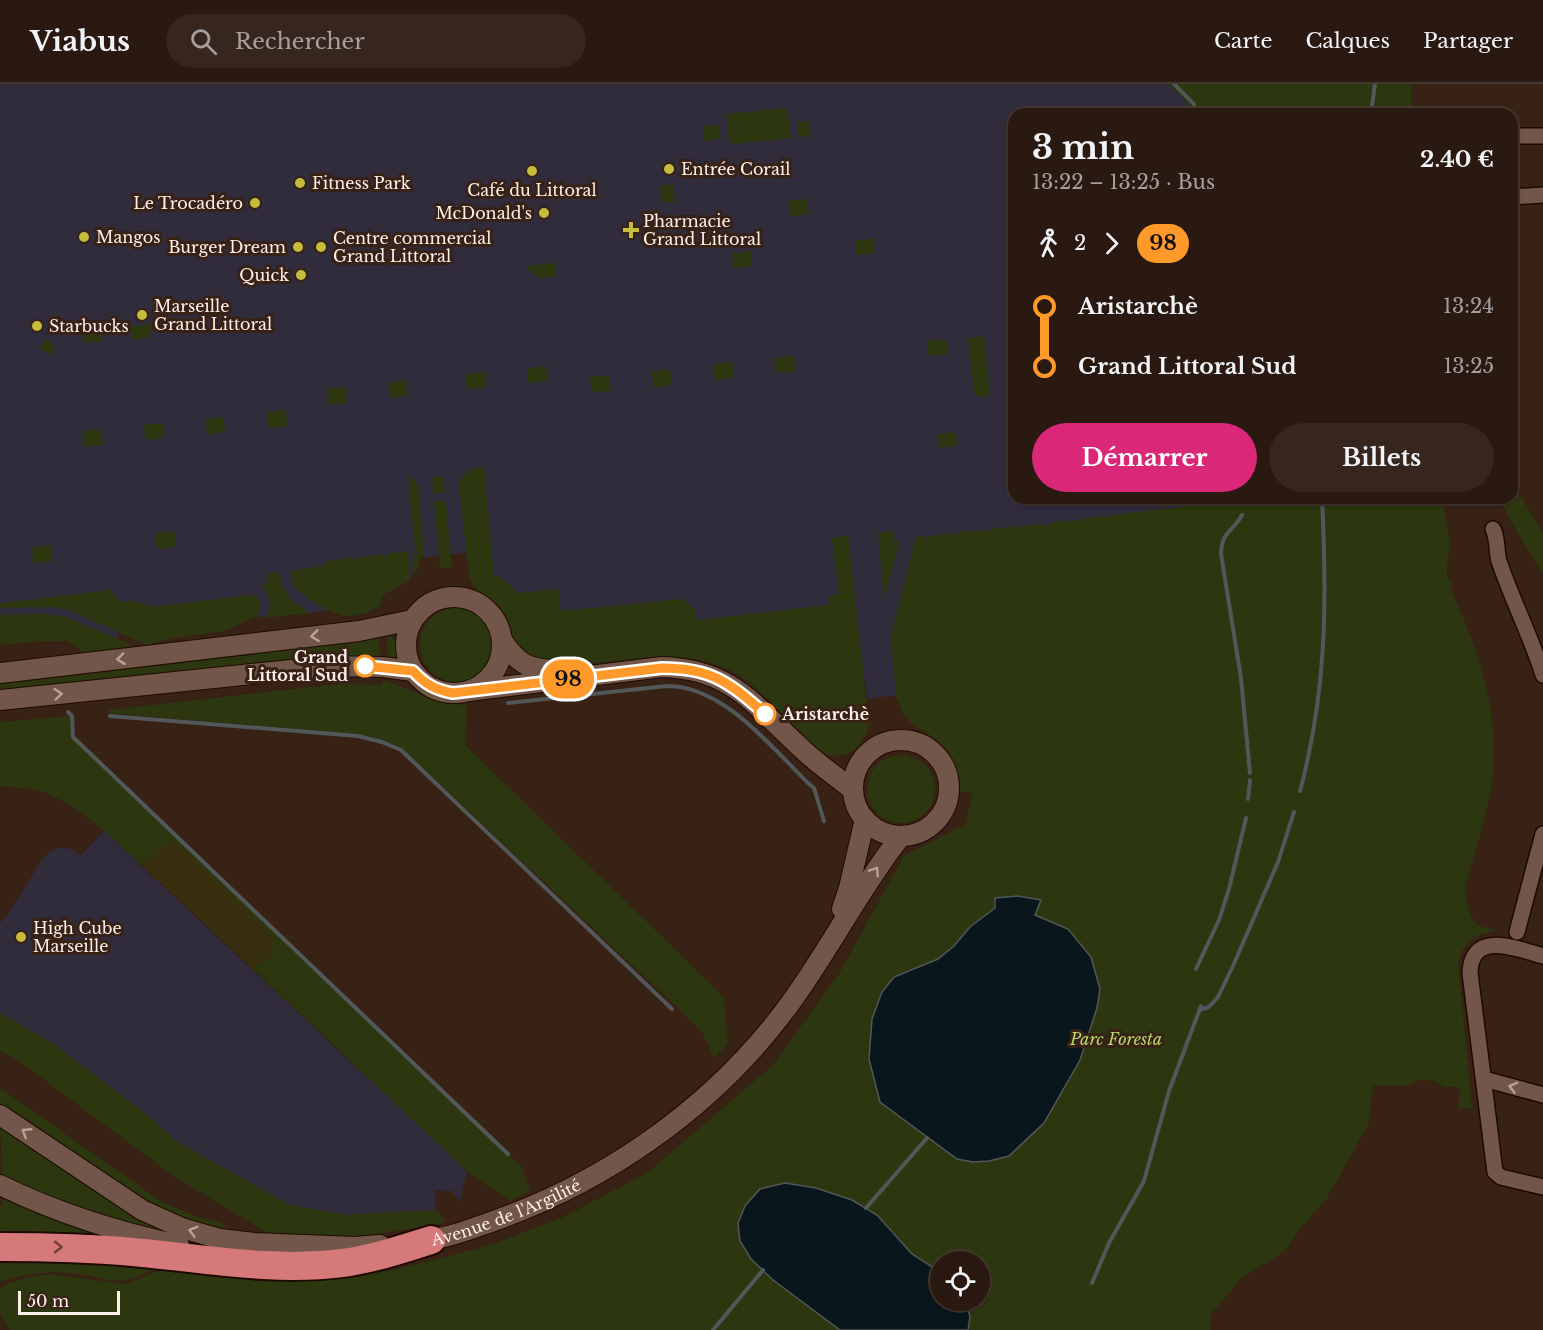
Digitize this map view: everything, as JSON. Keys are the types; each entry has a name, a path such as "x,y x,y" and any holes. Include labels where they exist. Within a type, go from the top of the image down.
{"highway":[{"path":"0,1246 64,1246 211,1261 292,1266 342,1263 386,1254 431,1240"}],"street":[{"path":"1518,136 1543,136"},
{"path":"1518,197 1543,195"},
{"path":"1493,529 1497,538 1499,561 1543,675"},
{"path":"610,673 538,670 524,665 508,650 502,640 498,625 489,612 477,603 462,597 450,597 428,604 412,620 406,637 406,655 413,671 424,683 438,690 453,693 610,673 677,668 693,669 712,675 730,684 811,758 853,790"},
{"path":"0,673 347,632 412,620"},
{"path":"468,691 483,683 494,671 501,656 502,640"},
{"path":"0,700 330,666 382,667 413,671"},
{"path":"906,740 919,743 931,750 940,759 949,784 946,807 937,820 927,829 901,836 881,831 865,819 855,801 853,790 854,780 863,759 886,742 906,740"},
{"path":"825,767 863,759"},
{"name":"Avenue de l'Argilité","path":"832,938 849,888 865,819"},
{"path":"1517,932 1538,876 1543,834"},
{"name":"Avenue de l'Argilité","path":"0,1115 142,1210 182,1228 220,1239 254,1243 355,1247 431,1240 510,1215 568,1191 622,1159 661,1132 725,1080 783,1013 812,972 884,857 901,836"},
{"path":"1543,956 1498,944 1486,946 1480,950 1471,963 1470,973 1495,1172 1501,1177 1543,1187"},
{"path":"1484,1079 1543,1095"},
{"path":"5,1187 80,1219 134,1235 184,1246 226,1251 279,1252 355,1247"}],"shaded area":[{"path":"0,84 1174,84 1193,108 1008,108 1008,504 1232,504 905,694 867,698 855,604 695,621 560,612 514,595 465,553 420,558 416,574 413,574 409,581 383,595 379,607 365,613 343,616 331,610 265,618 257,616 225,631 172,638 147,645 120,631 117,639 63,616 0,615"},
{"path":"104,831 467,1171 460,1202 452,1191 435,1190 435,1210 345,1215 287,1204 176,1141 146,1114 54,1044 0,1013 0,923 48,853 57,848 66,848 74,850 80,856"},
{"path":"1018,896 1041,900 1035,915 1068,929 1091,957 1100,989 1097,1008 1080,1060 1044,1123 1009,1156 973,1162 957,1159 880,1102 869,1059 872,1019 882,992 894,977 938,959 954,946 970,927 995,908 995,898"},
{"path":"785,1183 816,1188 852,1200 877,1215 912,1254 930,1266 930,1311 968,1311 968,1330 840,1330 773,1280 751,1259 740,1241 738,1223 745,1206 760,1189"}],"green space":[{"path":"1167,84 1411,84 1412,108 1190,108"},
{"path":"785,108 791,138 732,144 729,140 726,114"},
{"path":"809,121 811,136 799,137 797,122"},
{"path":"719,125 721,139 704,141 703,126"},
{"path":"673,184 675,202 662,203 660,186"},
{"path":"807,199 809,214 790,216 788,201"},
{"path":"873,238 875,253 856,255 855,241"},
{"path":"751,251 753,266 733,268 732,253"},
{"path":"555,263 556,277 540,278 528,270 528,266"},
{"path":"153,324 148,338 132,339 131,326"},
{"path":"100,329 101,341 84,343 83,331"},
{"path":"984,336 990,396 975,397 968,338"},
{"path":"47,338 56,348 50,355 40,348"},
{"path":"946,340 948,354 929,356 927,341"},
{"path":"793,356 796,371 776,373 774,358"},
{"path":"732,362 734,378 715,380 713,364"},
{"path":"546,366 548,381 528,383 527,368"},
{"path":"670,369 672,385 654,387 652,371"},
{"path":"485,372 486,387 467,389 465,375"},
{"path":"609,375 611,391 592,392 590,377"},
{"path":"406,380 407,396 390,398 388,383"},
{"path":"345,387 347,403 328,405 326,389"},
{"path":"286,410 287,426 269,428 267,412"},
{"path":"224,417 225,432 207,434 205,419"},
{"path":"163,423 164,438 145,440 144,425"},
{"path":"101,429 103,445 84,447 82,431"},
{"path":"956,432 957,446 939,448 937,434"},
{"path":"484,467 494,576 499,576 514,589 515,593 558,589 561,611 683,599 695,610 696,620 829,605 828,596 839,594 832,538 848,535 869,723 858,746 852,751 837,756 820,751 747,681 727,669 710,663 676,657 575,664 527,659 514,642 503,612 473,586 469,576 459,483 469,471"},
{"path":"408,475 418,484 424,557 420,558 416,574 413,574 413,553 416,555 419,552 415,549"},
{"path":"443,477 445,492 433,494 432,478"},
{"path":"1518,492 1543,533 1543,574 1502,504 1518,504"},
{"path":"446,501 452,567 440,568 434,502"},
{"name":"Parc Foresta","path":"1209,504 1444,504 1450,547 1447,579 1451,578 1453,587 1450,588 1479,661 1491,711 1494,763 1491,789 1465,887 1466,898 1474,921 1477,925 1497,931 1477,936 1463,949 1458,962 1472,1108 1458,1108 1460,1092 1457,1087 1445,1087 1434,1081 1419,1080 1405,1086 1374,1085 1369,1123 1326,1200 1299,1230 1286,1250 1242,1278 1211,1314 1210,1330 9,1330 0,1313 0,1291 5,1285 25,1278 49,1274 125,1284 158,1271 327,1275 390,1271 491,1245 566,1216 648,1172 772,1066 839,974 904,856 966,824 972,793 960,791 956,766 948,752 937,740 912,724 904,715 896,697 891,635 916,537 924,536 927,539 930,536 954,533 958,536 960,532 985,530 989,533 991,529 1016,526 1019,529 1026,525 1051,525 1052,522 1076,520 1080,522 1082,519 1106,516 1110,518 1111,515"},
{"path":"174,531 176,547 157,549 155,533"},
{"path":"894,531 894,542 900,539 884,600 878,533"},
{"path":"51,545 52,561 33,563 32,547"},
{"path":"409,551 409,581 383,595 379,607 359,614 341,615 320,606 297,589 290,571 323,566 326,561 351,558 354,561 357,558 381,554 385,558 387,554"},
{"path":"279,572 285,592 310,613 265,618 270,602 262,586 267,582 269,573"},
{"path":"111,590 116,598 124,602 135,601 151,607 252,595 258,598 261,607 257,616 225,631 172,638 147,645 69,610 52,607 0,608 0,603"},
{"path":"451,607 465,607 479,613 490,624 496,638 493,660 485,672 465,683 451,683 437,677 426,666 420,652 420,638 426,624 437,613"},
{"path":"0,615 63,616 123,641 131,648 85,653 66,641 0,645"},
{"path":"390,636 398,643 401,662 388,659 387,637"},
{"path":"379,638 380,659 0,693 0,678"},
{"path":"383,680 434,700 467,705 465,745 724,997 728,1044 714,1058 701,1030 403,749 384,740 358,734 109,713 108,710 338,684 382,685"},
{"path":"72,716 73,737 522,1167 530,1191 510,1201 467,1171 252,968 272,955 173,838 143,866 98,825 60,799 35,790 0,786 0,722"},
{"path":"901,755 914,758 925,765 932,776 935,789 932,802 925,813 914,820 901,823 888,820 877,813 870,802 867,789 870,776 877,765 888,758"},
{"path":"0,1013 54,1044 146,1114 176,1141 287,1204 345,1215 435,1210 447,1222 370,1235 322,1238 268,1235 175,1177 19,1061 0,1051"},
{"path":"0,1088 162,1202 197,1217 221,1223 234,1233 177,1217 147,1203 0,1105"},
{"path":"0,1121 172,1235 107,1218 63,1203 2,1174"},
{"path":"5,1194 138,1240 0,1235 0,1208"},
{"path":"22,1255 156,1268 125,1280 107,1280 85,1275 48,1272 29,1274 0,1282 0,1258"}],"sand":[{"path":"173,838 274,936 272,955 252,968 143,866"}],"waterway":[{"path":"1174,84 1195,108"},
{"path":"1372,108 1375,84"},
{"path":"1300,791 1316,717 1323,645 1322,504"},
{"path":"1242,515 1223,540 1221,554 1241,678 1250,773"},
{"path":"508,703 667,686 688,689 708,696 745,721 814,788 824,821"},
{"path":"68,712 72,716 73,737 508,1154"},
{"path":"110,716 358,736 401,750 672,1009"},
{"path":"1248,799 1250,780"},
{"path":"1199,1010 1209,1007 1218,997 1233,966 1278,862 1294,812"},
{"path":"1196,969 1219,920 1246,818"},
{"path":"1092,1283 1109,1243 1144,1181 1169,1091 1201,1006"},
{"path":"866,1208 927,1138"},
{"path":"713,1330 763,1270"}],"bus line":[{"name":"98","path":"365,666 413,671 424,683 438,690 453,693 610,673 662,668 693,669 730,684 765,714"}],"place":[{"name":"Entrée Corail","path":"669,169"},
{"name":"Café du Littoral","path":"532,171"},
{"name":"Fitness Park","path":"300,183"},
{"name":"Le Trocadéro","path":"255,203"},
{"name":"McDonald's","path":"544,213"},
{"name":"Pharmacie Grand Littoral","path":"631,230"},
{"name":"Mangos","path":"84,237"},
{"name":"Burger Dream","path":"298,247"},
{"name":"Centre commercial Grand Littoral","path":"321,247"},
{"name":"Quick","path":"301,275"},
{"name":"Marseille Grand Littoral","path":"142,315"},
{"name":"Starbucks","path":"37,326"},
{"name":"Grand Littoral Sud","path":"365,666"},
{"name":"Aristarchè","path":"765,714"},
{"name":"High Cube Marseille","path":"21,937"}]}
